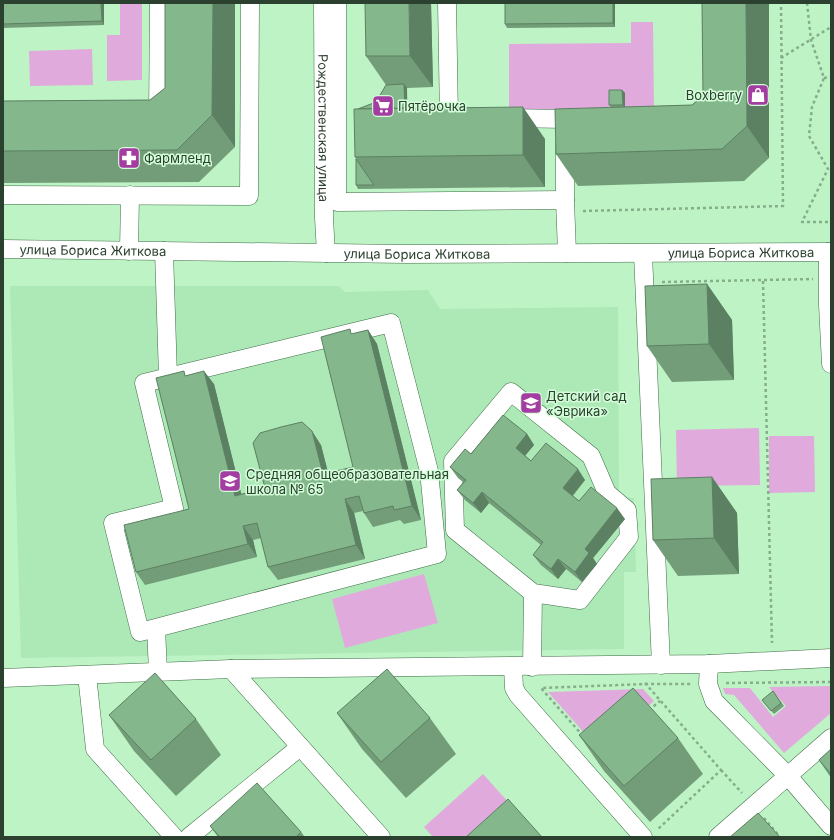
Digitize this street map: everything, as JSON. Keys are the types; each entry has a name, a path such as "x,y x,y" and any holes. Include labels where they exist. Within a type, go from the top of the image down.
{"street":[{"path":"142,117 158,117 159,3"},
{"path":"3,195 249,196 250,3"},
{"name":"Рождественская улица","path":"323,3 324,218 326,253"},
{"path":"337,3 337,202 565,206"},
{"path":"448,3 449,118 573,119 565,206 567,253"},
{"path":"129,250 130,195"},
{"name":"улица Бориса Житкова","path":"3,249 326,253 643,254 830,252"},
{"path":"164,251 168,377"},
{"path":"830,252 828,278 831,364"},
{"path":"643,254 661,665"},
{"path":"391,323 429,470 437,554 156,628 140,632 113,523 174,508 144,383 391,323"},
{"path":"511,392 591,456 607,493 628,510 629,537 580,600 533,593 455,530 453,461 511,392"},
{"path":"532,667 533,593"},
{"path":"156,628 158,672"},
{"path":"3,678 231,669 661,665 831,658"},
{"path":"709,664 708,684 714,701 788,776 831,826"},
{"path":"513,667 514,688 518,695 649,834"},
{"path":"231,669 381,837"},
{"path":"87,675 95,748 174,837"},
{"path":"718,837 831,738"},
{"path":"189,837 300,747"}],"path":[{"path":"565,206 783,206 781,3"},
{"path":"807,3 811,40 824,78 812,107 810,136 828,169 802,222 831,222"},
{"path":"781,58 831,27"},
{"path":"824,78 831,77"},
{"path":"655,282 828,278"},
{"path":"763,280 772,651"},
{"path":"639,665 646,684 721,770 649,834"},
{"path":"583,736 541,688 646,684 831,682"},
{"path":"649,711 660,701"}],"shaded area":[{"path":"120,3 142,3 142,80 107,81 107,35 120,35"},
{"path":"631,22 653,22 654,108 509,110 509,44 631,43"},
{"path":"92,49 93,85 30,86 29,51"},
{"name":"Средняя общеобразовательная школа № 65","path":"10,286 339,286 345,292 428,290 440,309 618,307 619,497 634,498 636,572 624,572 624,649 21,658"},
{"path":"759,428 760,485 677,486 676,430"},
{"path":"769,436 814,436 815,492 769,493"},
{"path":"424,574 438,623 345,648 332,599"},
{"path":"831,686 831,713 784,753 734,695 725,694 723,688 750,688 773,717 786,706 769,687"},
{"path":"643,689 654,701 605,745 595,745 548,692"},
{"path":"483,774 518,813 491,837 433,837 424,827"}],"building":[{"path":"3,3 101,3 102,21 3,24"},
{"path":"165,3 213,3 212,115 177,150 3,151 3,101 150,100 165,88"},
{"path":"365,3 409,3 410,56 366,56"},
{"path":"505,3 613,3 613,23 505,24"},
{"path":"702,3 746,3 747,126 722,149 556,154 555,109 692,105 703,96"},
{"path":"404,84 405,108 358,109 376,102 386,85"},
{"path":"609,90 622,90 623,105 609,105"},
{"path":"523,107 523,155 355,157 354,109"},
{"path":"356,159 374,185 356,185"},
{"path":"707,284 709,344 647,346 645,286"},
{"path":"350,329 351,334 368,330 412,506 394,510 393,506 364,513 359,496 345,499 356,545 268,567 257,523 243,526 248,544 136,572 124,525 189,509 156,378 184,371 185,376 204,371 235,496 265,488 253,443 260,433 281,427 302,422 312,431 323,474 353,467 321,337"},
{"path":"503,415 527,434 516,448 531,461 546,443 578,469 563,488 579,501 591,487 617,508 585,549 589,553 575,572 558,559 551,569 533,555 543,542 482,492 473,503 457,490 466,480 450,467 465,449 471,454"},
{"path":"712,477 714,538 653,540 651,479"},
{"path":"387,669 430,718 381,762 337,713"},
{"path":"155,673 196,719 151,760 109,715"},
{"path":"633,688 678,738 624,786 579,735"},
{"path":"773,691 781,703 771,711 762,700"},
{"path":"831,749 831,774 819,760"},
{"path":"257,783 301,832 296,837 220,837 210,826"},
{"path":"508,799 542,837 466,837"},
{"path":"758,813 780,837 730,837"}],"place":[{"name":"Boxberry","path":"758,95"},
{"name":"Пятёрочка","path":"383,106"},
{"name":"Фармленд","path":"129,158"},
{"name":"Детский сад «Эврика»","path":"531,403"},
{"name":"Средняя общеобразовательная школа № 65","path":"230,481"}]}
